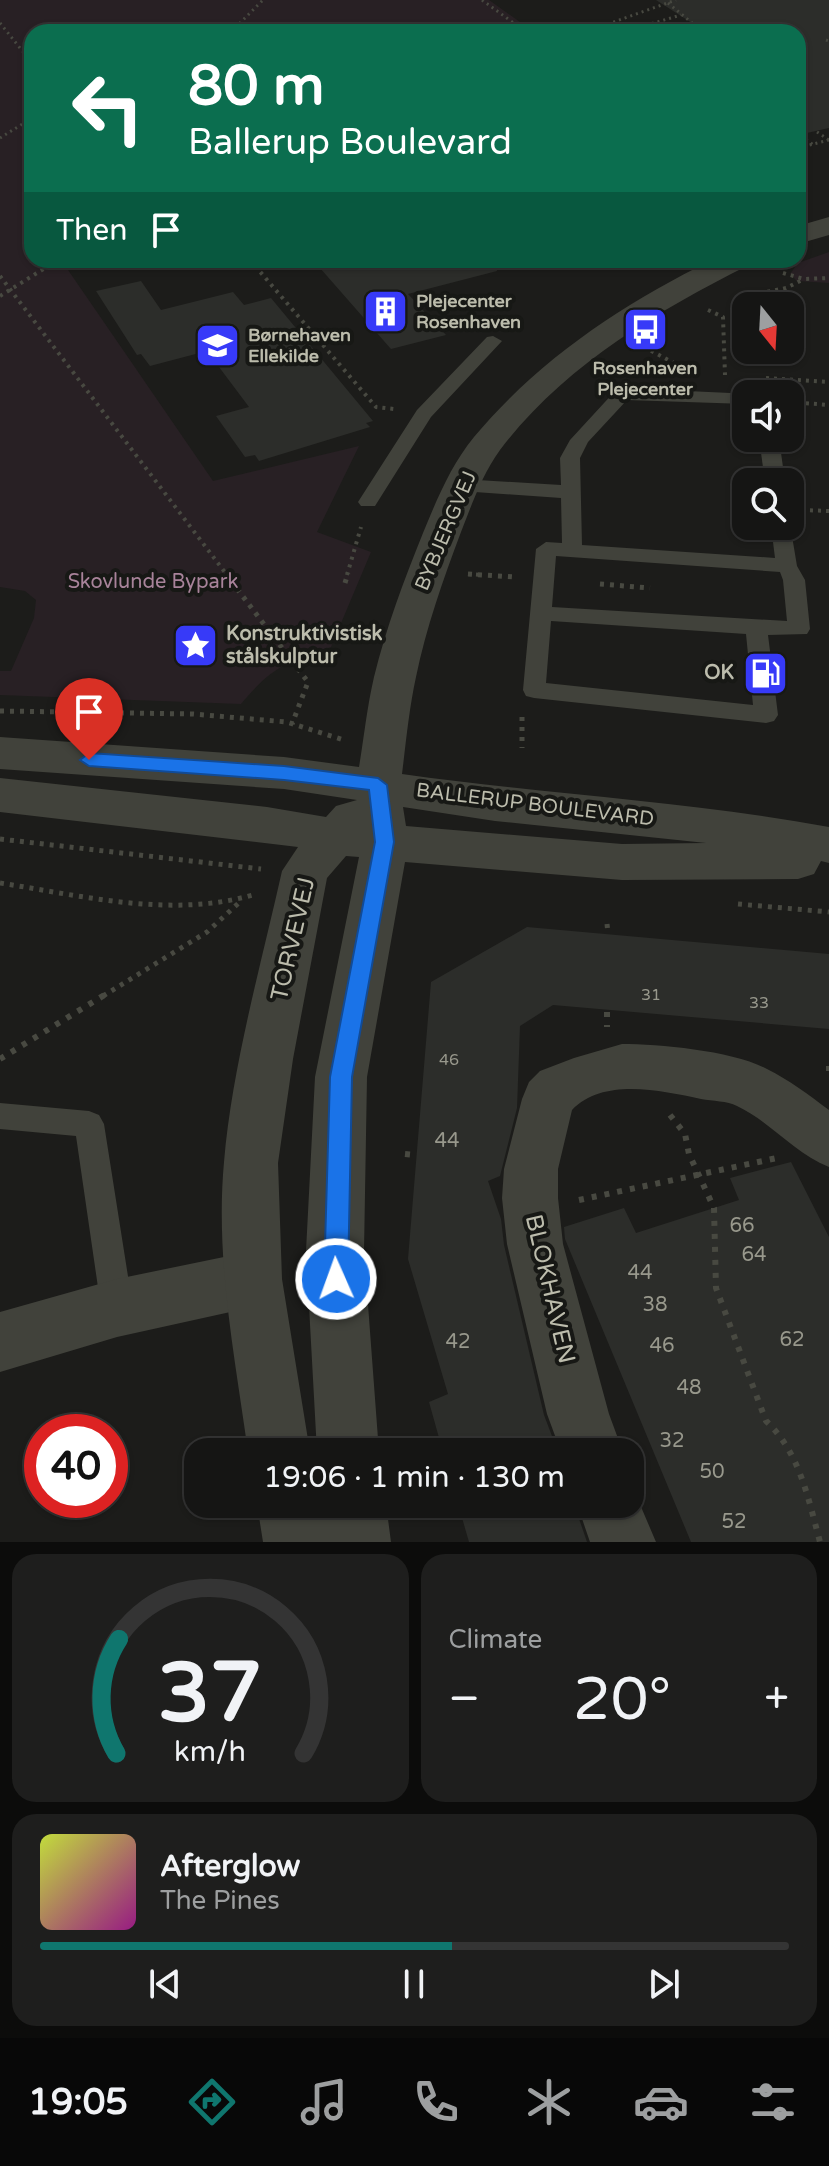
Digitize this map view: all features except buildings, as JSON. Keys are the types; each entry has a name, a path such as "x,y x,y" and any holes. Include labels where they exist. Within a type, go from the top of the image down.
{"street":[{"path":"806,233 829,226"},
{"name":"BYBJERGVEJ","path":"380,768 395,677 427,572 461,485 486,445 527,401 592,343 671,292 720,268"},
{"name":"BALLERUP BOULEVARD","path":"0,753 284,773 380,768 495,804 756,831 829,845"},
{"name":"TORVEVEJ","path":"277,1438 253,1279 251,1163 267,1059 342,850 380,768"},
{"path":"0,795 267,824 342,850 622,862 755,860 829,863"},
{"name":"TORVEVEJ","path":"342,850 341,1077 335,1251 347,1438"},
{"name":"BLOKHAVEN","path":"588,1438 544,1287 531,1210 531,1169 548,1099 559,1088 606,1071 622,1067 655,1067 747,1084 829,1141"},
{"path":"0,1342 117,1308 253,1279"},
{"path":"292,1518 296,1542"},
{"path":"355,1518 358,1542"},
{"path":"614,1518 623,1542"}],"lane":[{"path":"368,502 424,414 493,341"},
{"path":"572,551 570,458 622,394 712,390 732,395"},
{"path":"461,485 569,492"},
{"path":"539,613 799,629 794,580 787,566 783,540"},
{"path":"756,627 766,715 534,690 546,549 787,566"},
{"path":"0,1116 89,1124 117,1308"}],"path":[{"path":"239,24 263,0"},
{"path":"482,0 515,24"},
{"path":"608,24 676,0"},
{"path":"668,3 693,24"},
{"path":"652,24 681,15"},
{"path":"0,23 24,53"},
{"path":"0,138 24,123"},
{"path":"817,132 829,140"},
{"path":"806,140 815,146"},
{"path":"806,147 829,140"},
{"path":"0,296 45,268"},
{"path":"257,268 376,407 424,414"},
{"path":"783,273 804,279 829,278"},
{"path":"0,276 308,682 292,724"},
{"path":"724,301 786,288 804,279"},
{"path":"611,330 712,390 725,375 723,317 671,292"},
{"path":"725,375 740,376"},
{"path":"755,377 829,382"},
{"path":"804,403 829,405"},
{"path":"345,583 368,502"},
{"path":"804,510 829,511"},
{"path":"427,572 663,589"},
{"path":"0,711 193,714 292,724 380,768"},
{"path":"0,1059 207,932 242,900 342,850"},
{"path":"0,883 165,907 242,900"},
{"path":"607,924 608,933"},
{"path":"829,1066 829,1074"},
{"path":"606,1071 625,1101 670,1115 685,1134 697,1174 714,1208 716,1288 766,1421 781,1435 798,1465 820,1542"},
{"path":"531,1210 790,1155 829,1141"},
{"path":"405,1154 415,1155"}],"green space":[{"name":"Skovlunde Bypark","path":"0,0 489,0 523,24 24,24 24,268 67,268 213,481 359,446 317,532 371,552 331,647 281,667 241,704 0,695 0,671 11,671 34,618 36,600 25,591 0,587"},
{"path":"829,252 829,283 797,281 790,274 794,268 806,268 806,260"}],"place":[{"name":"Plejecenter Rosenhaven","path":"385,311"},
{"name":"Rosenhaven Plejecenter","path":"645,330"},
{"name":"Børnehaven Ellekilde","path":"217,345"},
{"name":"Konstruktivistisk stålskulptur","path":"195,645"},
{"name":"OK","path":"765,673"}],"route":[{"path":"89,760 284,773 378,785 385,842 341,1077 336,1279"}]}
